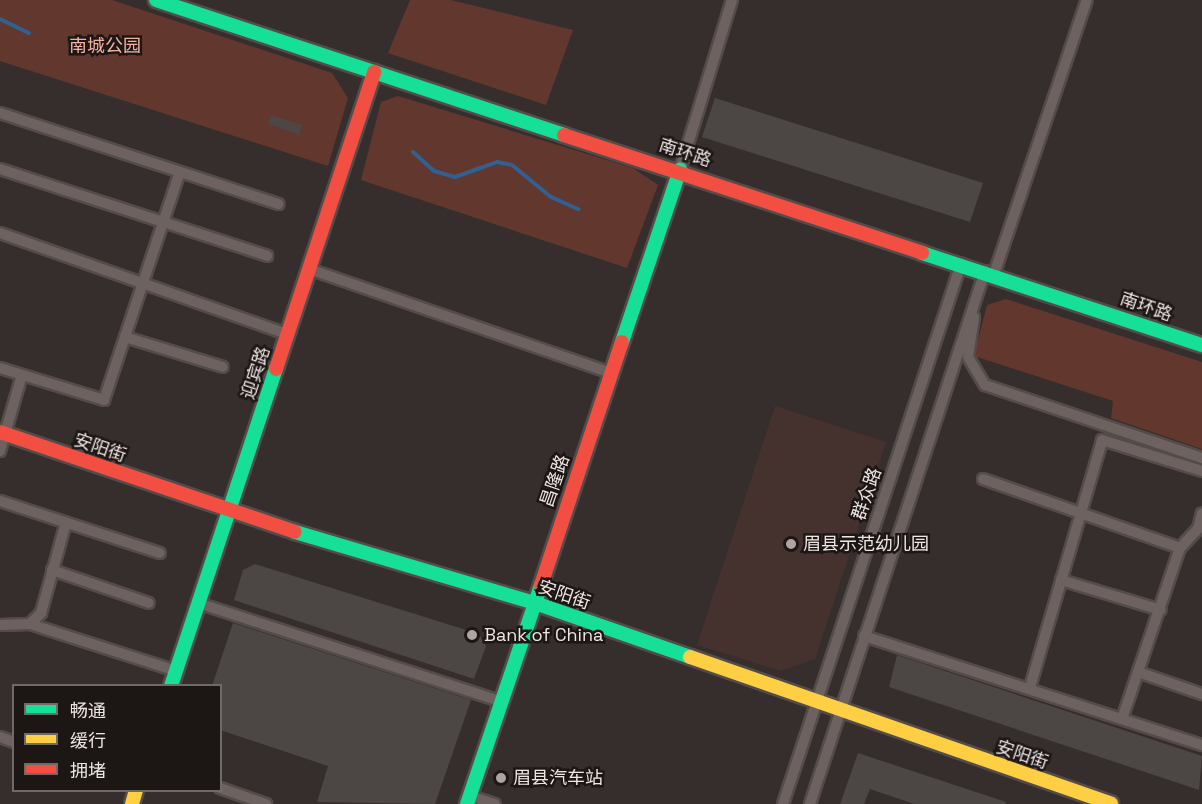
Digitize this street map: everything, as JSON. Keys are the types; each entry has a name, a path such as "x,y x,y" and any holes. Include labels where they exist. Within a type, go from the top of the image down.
{"main road":[{"name":"南环路","path":"156,0 680,170 1202,345"},
{"name":"迎宾路","path":"172,684 374,72"},
{"name":"昌隆路","path":"468,800 532,602 680,170"},
{"name":"安阳街","path":"3,433 228,512 532,602 838,712 1111,804"}],"street":[{"path":"680,170 732,0"},
{"path":"810,804 838,712 972,306 989,273 1087,0"},
{"path":"0,113 278,204"},
{"path":"0,169 267,256"},
{"path":"0,368 104,400 180,172"},
{"path":"0,233 144,281 287,334"},
{"name":"群众路","path":"783,804 814,703 961,264"},
{"path":"309,268 611,373"},
{"path":"972,306 968,357 985,385 1202,458"},
{"path":"125,337 223,367"},
{"path":"0,451 3,433 22,375"},
{"path":"1030,687 1081,509 1107,437 1202,471"},
{"path":"983,479 1081,509 1180,548"},
{"path":"0,501 160,553"},
{"path":"1122,719 1141,673 1180,548 1198,529 1202,513"},
{"path":"30,624 40,613 66,522"},
{"path":"52,570 149,603"},
{"path":"1061,580 1161,610"},
{"path":"198,603 500,701"},
{"path":"0,625 30,624 176,671"},
{"path":"864,636 1030,687 1202,745"},
{"path":"1141,673 1202,694"},
{"path":"222,789 266,804"},
{"path":"468,800 495,804"}],"shaded area":[{"name":"眉县示范幼儿园","path":"775,406 886,442 815,659 781,671 697,645"}],"green space":[{"name":"南城公园","path":"0,0 112,0 332,73 348,98 328,166 0,61"},
{"path":"410,0 451,0 573,30 546,105 388,53"},
{"path":"398,96 633,168 658,185 627,268 361,180 381,102"},
{"path":"1006,299 1202,362 1202,449 1111,418 1113,401 974,356 987,305"}],"building":[{"path":"715,98 983,183 970,222 702,137"},
{"path":"271,115 303,125 299,135 268,124"},
{"path":"255,564 479,634 486,646 474,679 234,600 243,570"},
{"path":"233,623 471,700 435,804 317,802 328,766 222,731 222,684 213,684"},
{"path":"897,655 1202,756 1199,790 889,687"},
{"path":"858,753 1006,802 1005,804 914,804 870,789 864,804 840,804"}],"waterway":[{"path":"0,19 29,33"},
{"path":"413,152 434,171 455,177 497,162 512,165 551,197 578,209"}],"traffic: fast":[{"path":"156,0 564,135"},
{"path":"622,342 680,170"},
{"path":"922,253 1202,345"},
{"path":"172,684 276,369"},
{"path":"295,532 532,602 690,657"},
{"path":"467,804 541,585"}],"traffic: slow":[{"path":"690,657 1111,804"},
{"path":"132,804 135,792"}],"traffic: jam":[{"path":"276,369 374,72"},
{"path":"564,135 922,253"},
{"path":"541,585 622,342"},
{"path":"0,432 295,532"}],"place":[{"name":"眉县示范幼儿园","path":"791,544"},
{"name":"Bank of China","path":"472,635"},
{"name":"眉县汽车站","path":"501,778"}]}
